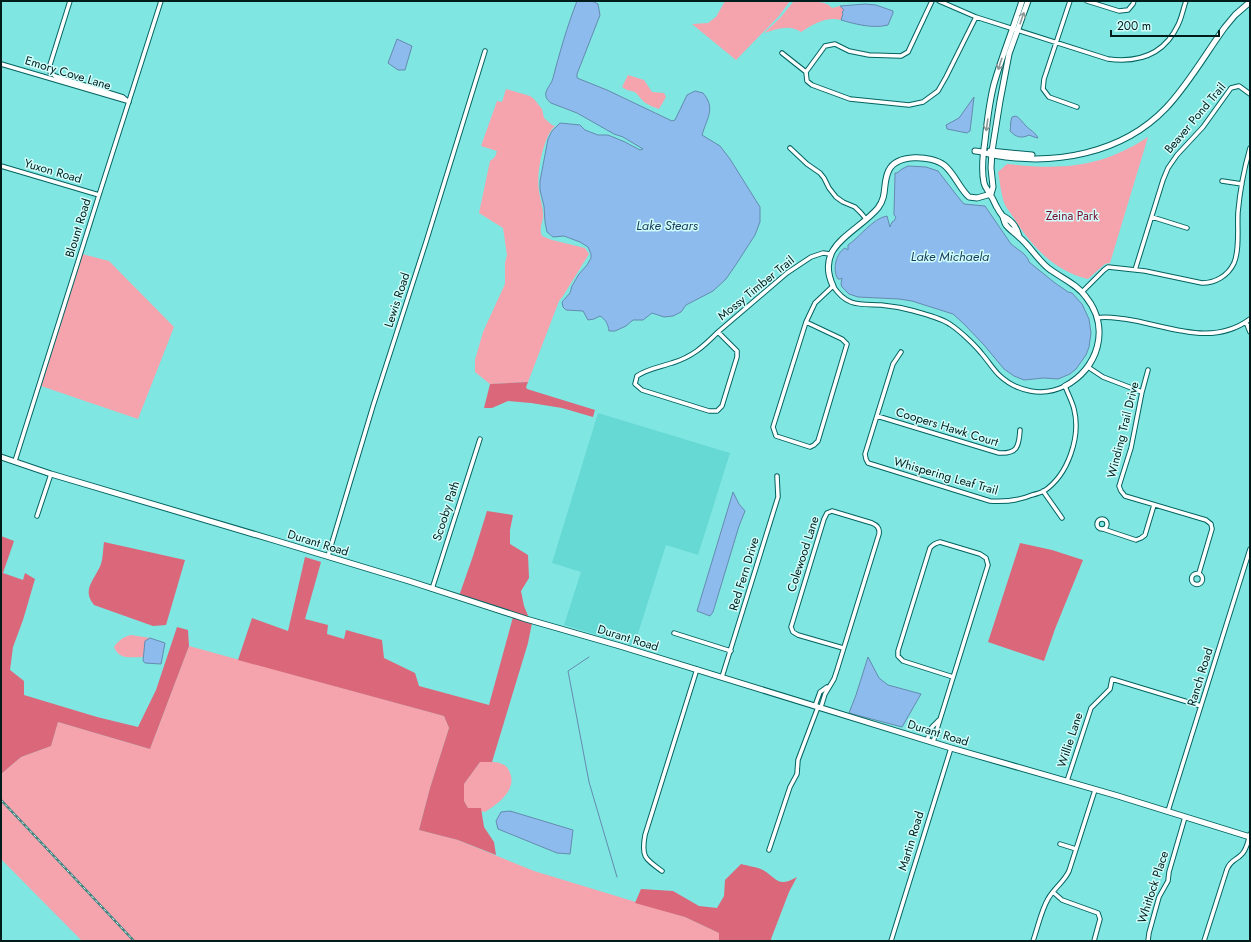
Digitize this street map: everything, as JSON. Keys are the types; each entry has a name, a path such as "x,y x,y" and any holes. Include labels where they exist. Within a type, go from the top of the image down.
{"street":[{"path":"70,1 50,72 55,76 123,97 130,102"},
{"name":"Blount Road","path":"15,461 161,1"},
{"path":"932,1 908,52 901,56 869,56 834,44 824,46 806,72 807,81 812,85 850,99 909,105 923,102 938,91 976,17"},
{"path":"939,1 976,17 1015,30 1108,59 1120,61 1152,55 1161,48 1172,36 1186,1"},
{"path":"991,194 993,187 991,173 992,153 998,108 1022,1"},
{"path":"991,194 979,198 970,198 949,170 942,164 932,160 905,158 897,161 890,168 886,178 882,202 876,211 838,243 830,254 828,272 833,286 841,296 852,303 860,305 899,307 946,321 978,348 1000,376 1017,387 1026,390 1040,392 1053,391 1074,381 1088,367 1098,345 1099,331 1097,318 1091,303 1082,292 1048,268 1019,236 1006,226 1003,216 997,208 991,194 985,188 982,169 987,124 993,91 1015,30 1028,1"},
{"path":"1070,1 1044,79 1043,89 1049,97 1077,107"},
{"path":"1087,1 1119,11 1128,10 1134,1"},
{"path":"975,151 1054,157 1084,154 1102,149 1131,136 1148,124 1169,105 1225,27 1235,15 1250,2"},
{"name":"Lewis Road","path":"328,556 373,406 426,242 485,51"},
{"path":"782,53 806,72"},
{"name":"Emory Cove Lane","path":"1,64 130,102"},
{"name":"Beaver Pond Trail","path":"1135,270 1163,180 1176,155 1203,127 1231,88 1239,86 1250,94"},
{"path":"790,148 807,164 820,173 828,188 836,197 855,207 866,219"},
{"path":"1082,292 1106,268 1110,267 1135,270 1202,283 1210,282 1225,275 1232,266 1236,256 1238,217 1242,184 1250,148"},
{"name":"Yuxon Road","path":"1,166 99,195"},
{"path":"1222,181 1242,184"},
{"path":"1152,217 1187,228"},
{"name":"Mossy Timber Trail","path":"718,332 737,350 737,357 722,406 717,411 709,411 642,390 635,384 636,376 643,372 692,356 718,332 787,273 811,257 823,253 830,254"},
{"path":"806,322 842,339 847,344 818,441 810,447 776,436 773,427 806,322 815,303 833,286"},
{"path":"1097,318 1108,317 1154,324 1184,332 1205,334 1229,330 1250,319"},
{"path":"1246,322 1250,332"},
{"name":"Whispering Leaf Trail","path":"901,352 893,364 865,454 868,463 990,502 1021,500 1044,491 1057,478 1065,467 1070,456 1075,434 1074,410 1065,386"},
{"path":"1088,367 1103,377 1142,392"},
{"name":"Winding Trail Drive","path":"1148,370 1131,448 1119,486 1124,496 1206,520 1211,524 1212,530 1199,574"},
{"name":"Coopers Hawk Court","path":"877,416 999,453 1008,454 1015,450 1019,443 1020,430"},
{"name":"Scooby Path","path":"432,589 480,439"},
{"name":"Durant Road","path":"1,457 52,474 328,556 526,619 722,677 951,748 1250,836"},
{"path":"37,516 52,474"},
{"name":"Red Fern Drive","path":"722,677 778,497 777,476"},
{"path":"1044,491 1062,518"},
{"path":"1104,529 1136,540 1141,538 1145,535 1154,505"},
{"name":"Colewood Lane","path":"770,850 790,787 797,774 798,760 818,707 820,692 828,687 834,679 844,648 880,530 872,523 832,511 827,513 824,519 791,627 798,635 844,648"},
{"path":"930,741 933,725 940,719 988,565 986,558 980,554 940,542 932,544 930,548 898,651 898,656 903,662 953,677"},
{"name":"Ranch Road","path":"1168,812 1250,549"},
{"path":"674,633 731,651"},
{"path":"662,871 645,858 645,835 697,670"},
{"name":"Willie Lane","path":"1067,781 1091,708 1110,689 1112,679 1201,706"},
{"name":"Martin Road","path":"891,941 951,748"},
{"path":"1033,941 1049,898 1064,881 1067,875 1094,790"},
{"name":"Whitlock Place","path":"1148,941 1159,897 1168,881 1169,872 1185,817"},
{"path":"1204,941 1227,869 1233,860 1240,856 1245,850 1250,836"},
{"path":"1060,844 1076,849"},
{"path":"1053,892 1062,900 1098,913 1100,919 1094,941"}],"shaded area":[{"path":"528,382 526,387 527,389 595,410 593,417 562,408 508,401 492,408 484,408 490,384"},
{"path":"598,413 730,453 698,555 666,545 634,646 564,625 581,572 552,563"},
{"path":"487,511 513,515 510,530 510,544 528,555 529,578 521,591 524,606 529,618 459,596"},
{"path":"1,536 14,541 3,573 23,580 25,573 35,579 23,620 13,647 10,670 24,681 24,695 97,717 138,727 156,690 177,627 188,630 189,646 150,749 58,722 51,746 21,757 1,774"},
{"path":"104,542 185,560 166,625 153,626 94,605 90,599 89,589 90,584 101,564"},
{"path":"1020,543 1052,550 1083,560 1055,629 1044,661 988,642"},
{"path":"305,557 321,562 305,619 328,625 327,634 344,639 346,630 382,640 384,658 415,673 419,686 489,705 513,617 532,623 528,643 492,762 480,762 464,784 464,801 468,808 481,808 484,827 494,842 496,855 458,840 419,830 430,788 449,728 444,716 238,660 252,618 288,631"},
{"path":"741,864 763,870 781,882 797,877 789,892 771,939 772,941 719,941 719,933 685,917 635,903 641,889 673,891 699,906 717,908 724,896 725,880"}],"green space":[{"path":"725,1 790,1 779,16 736,60 692,24 708,23 716,17"},
{"path":"794,1 820,2 829,5 832,8 840,6 844,10 841,20 825,20 801,32 792,28 787,28 764,33 780,18"},
{"path":"628,75 644,80 652,92 664,93 666,97 659,109 644,102 635,92 622,87"},
{"path":"506,89 530,96 534,99 542,109 544,118 555,126 547,138 541,156 538,184 543,215 541,229 542,236 585,248 589,254 559,301 528,382 490,384 475,372 475,360 483,332 505,284 505,263 507,255 503,228 479,213 490,161 495,157 497,151 481,146 497,101 502,102"},
{"name":"Zeina Park","path":"1148,137 1110,263 1105,264 1088,279 1065,270 1037,249 1005,205 998,172 1007,164 1046,167 1097,161 1131,147"},
{"path":"82,254 109,261 174,327 138,419 41,386"},
{"path":"131,635 150,638 145,642 143,657 126,657 122,656 116,651 114,647 118,642"},
{"path":"189,646 444,716 449,728 430,788 419,830 458,840 534,871 685,917 719,933 719,941 82,941 1,859 1,774 21,757 51,746 58,722 150,749"},
{"path":"480,762 494,762 506,766 509,770 511,779 509,791 500,801 485,812 481,811 480,808 468,808 464,801 464,784"}],"water":[{"name":"Lake Stears","path":"577,1 592,1 598,4 600,15 577,74 577,78 607,90 672,121 675,120 687,95 695,91 703,93 707,98 710,108 702,135 720,146 730,159 760,207 760,222 755,235 726,279 713,291 686,305 681,312 673,316 664,317 652,313 643,320 633,320 626,326 615,331 609,331 606,322 600,316 588,320 583,311 566,310 563,307 562,302 570,293 579,274 587,265 591,258 591,254 588,247 580,242 564,236 553,237 547,232 544,206 540,190 540,181 548,139 552,131 560,123 580,125 585,130 598,135 608,135 640,150 643,149 577,113 548,101 546,92 552,80"},
{"path":"865,4 876,5 893,11 888,25 870,26 841,20 843,14 842,12 844,10 840,6"},
{"path":"397,39 412,46 405,70 398,70 388,63"},
{"path":"974,97 970,131 967,133 947,129 946,125 959,118"},
{"path":"1016,116 1038,138 1029,135 1019,137 1010,131 1012,117"},
{"name":"Lake Michaela","path":"908,166 926,167 938,171 964,204 985,206 1011,244 1024,254 1029,262 1055,283 1072,293 1082,304 1089,319 1091,333 1089,347 1086,355 1076,369 1070,374 1058,379 1044,378 1024,380 1014,376 1004,369 984,345 953,314 912,301 858,297 849,294 842,287 842,278 838,279 835,271 839,254 845,248 848,250 848,245 882,217 887,216 890,227 896,217 894,215 895,173"},
{"path":"733,492 739,504 745,511 713,612 710,616 697,611"},
{"path":"150,638 165,643 161,664 145,663 143,661 145,641"},
{"path":"868,657 879,678 888,685 921,694 902,727 849,713"},
{"path":"510,811 573,830 570,854 557,853 498,829 496,821 501,812"}],"waterway":[{"path":"589,657 568,671 589,782 617,877"}],"railway":[{"path":"1,800 134,941"}]}
